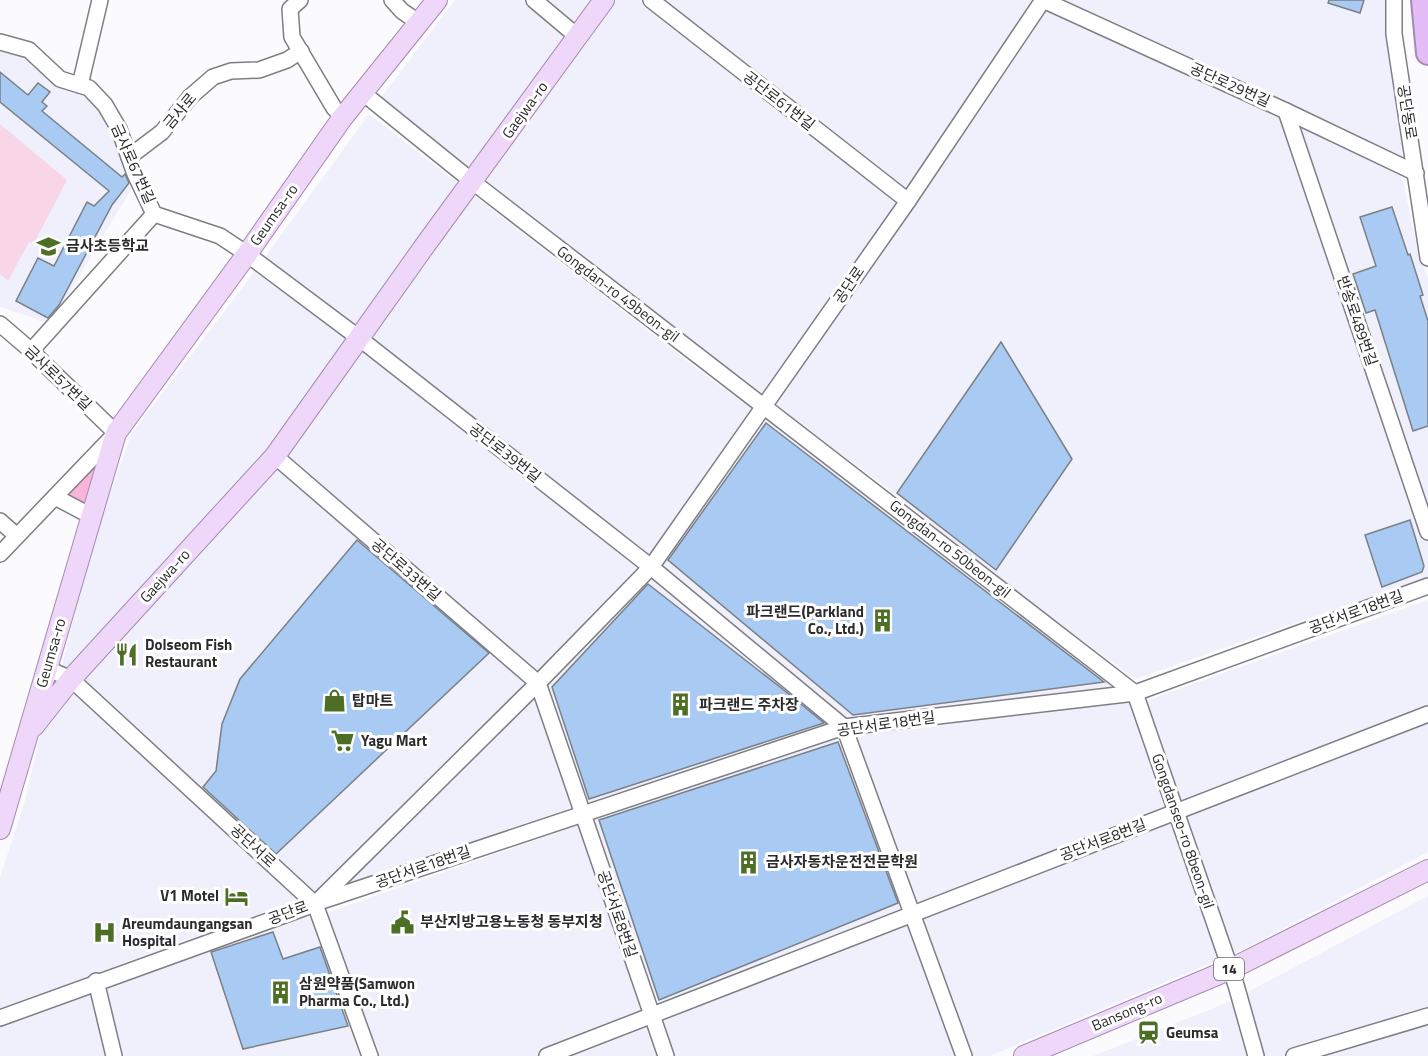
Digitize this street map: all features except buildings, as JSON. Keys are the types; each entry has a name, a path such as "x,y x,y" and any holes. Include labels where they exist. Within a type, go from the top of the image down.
{"highway":[{"path":"1423,0 1428,53"}],"main road":[{"name":"Geumsa-ro","path":"27,735 116,433 247,254 343,117 437,0"},
{"name":"Gaejwa-ro","path":"0,829 27,735 71,680 275,456 604,0"},
{"name":"Bansong-ro","path":"1024,1056 1231,969 1428,870"}],"street":[{"path":"80,85 100,0"},
{"path":"300,0 290,9 292,37 334,108 343,117"},
{"path":"392,0 402,11 418,22"},
{"path":"534,0 578,37"},
{"name":"공단로61번길","path":"651,0 908,201"},
{"name":"공단로","path":"0,1018 96,981 315,904 538,683 651,567 908,201 1043,0"},
{"name":"공단로29번길","path":"1043,0 1416,173"},
{"name":"공단동로","path":"1394,0 1394,34 1428,258"},
{"name":"금사로67번길","path":"0,42 29,50 60,79 89,88 105,105 119,129 154,214 220,236 247,254"},
{"name":"금사로","path":"129,157 162,132 189,97 213,77 231,71 259,70 287,60 301,51"},
{"path":"363,93 473,182"},
{"name":"반송로489번길","path":"1286,111 1428,532"},
{"name":"Gongdan-ro 49beon-gil","path":"473,182 764,405"},
{"path":"31,351 154,214"},
{"path":"247,254 359,338"},
{"name":"금사로57번길","path":"0,324 116,433"},
{"name":"공단로39번길","path":"359,338 651,567"},
{"name":"Gongdan-ro 50beon-gil","path":"764,405 1135,693"},
{"name":"Geumsa-ro","path":"0,554 116,433"},
{"name":"공단로33번길","path":"275,456 538,683"},
{"path":"55,497 92,516"},
{"path":"0,521 17,536"},
{"path":"651,567 844,727 964,1056"},
{"name":"공단서로18번길","path":"315,904 844,727 1135,693 1428,586"},
{"name":"공단서로","path":"46,668 71,680 315,904 370,1056"},
{"path":"538,683 583,813"},
{"name":"Gongdanseo-ro 8beon-gil","path":"1135,693 1231,969"},
{"name":"공단서로8번길","path":"547,1056 1428,714"},
{"name":"공단서로8번길","path":"583,813 666,1056"},
{"path":"1231,969 1256,1056"},
{"path":"96,981 114,1056"},
{"path":"1294,1056 1428,1016"}],"shaded area":[{"path":"455,0 1386,0 1388,54 1402,139 1401,171 1419,258 1428,278 1428,577 1135,679 1007,585 882,484 608,279 379,100"},
{"name":"금사초등학교","path":"0,49 27,57 69,89 93,102 111,131 133,186 60,309 48,323 0,307"},
{"path":"369,114 708,377 794,437 1115,686 862,717 816,730 573,807 332,889 174,944 0,1010 0,877 25,801 41,730 63,661 93,541 132,433 252,275"},
{"path":"0,124 67,180 34,243 29,242 8,281 0,274"},
{"path":"100,456 86,504 67,495"},
{"path":"1428,600 1428,852 1244,949 990,1056 0,1056 0,1026 301,919 332,911 826,739 874,729 1145,701"},
{"path":"1428,896 1428,1056 1093,1056 1231,1001"}],"place":[{"name":"금사초등학교","path":"48,246"},
{"name":"파크랜드(Parkland Co., Ltd.)","path":"882,621"},
{"name":"Dolseom Fish Restaurant","path":"127,654"},
{"name":"탑마트","path":"334,701"},
{"name":"파크랜드 주차장","path":"681,705"},
{"name":"Yagu Mart","path":"343,741"},
{"name":"금사자동차운전전문학원","path":"748,862"},
{"name":"V1 Motel","path":"237,896"},
{"name":"부산지방고용노동청 동부지청","path":"402,922"},
{"name":"Areumdaungangsan Hospital","path":"104,933"},
{"name":"삼원약품(Samwon Pharma Co., Ltd.)","path":"281,993"},
{"name":"Geumsa","path":"1148,1033"}]}
